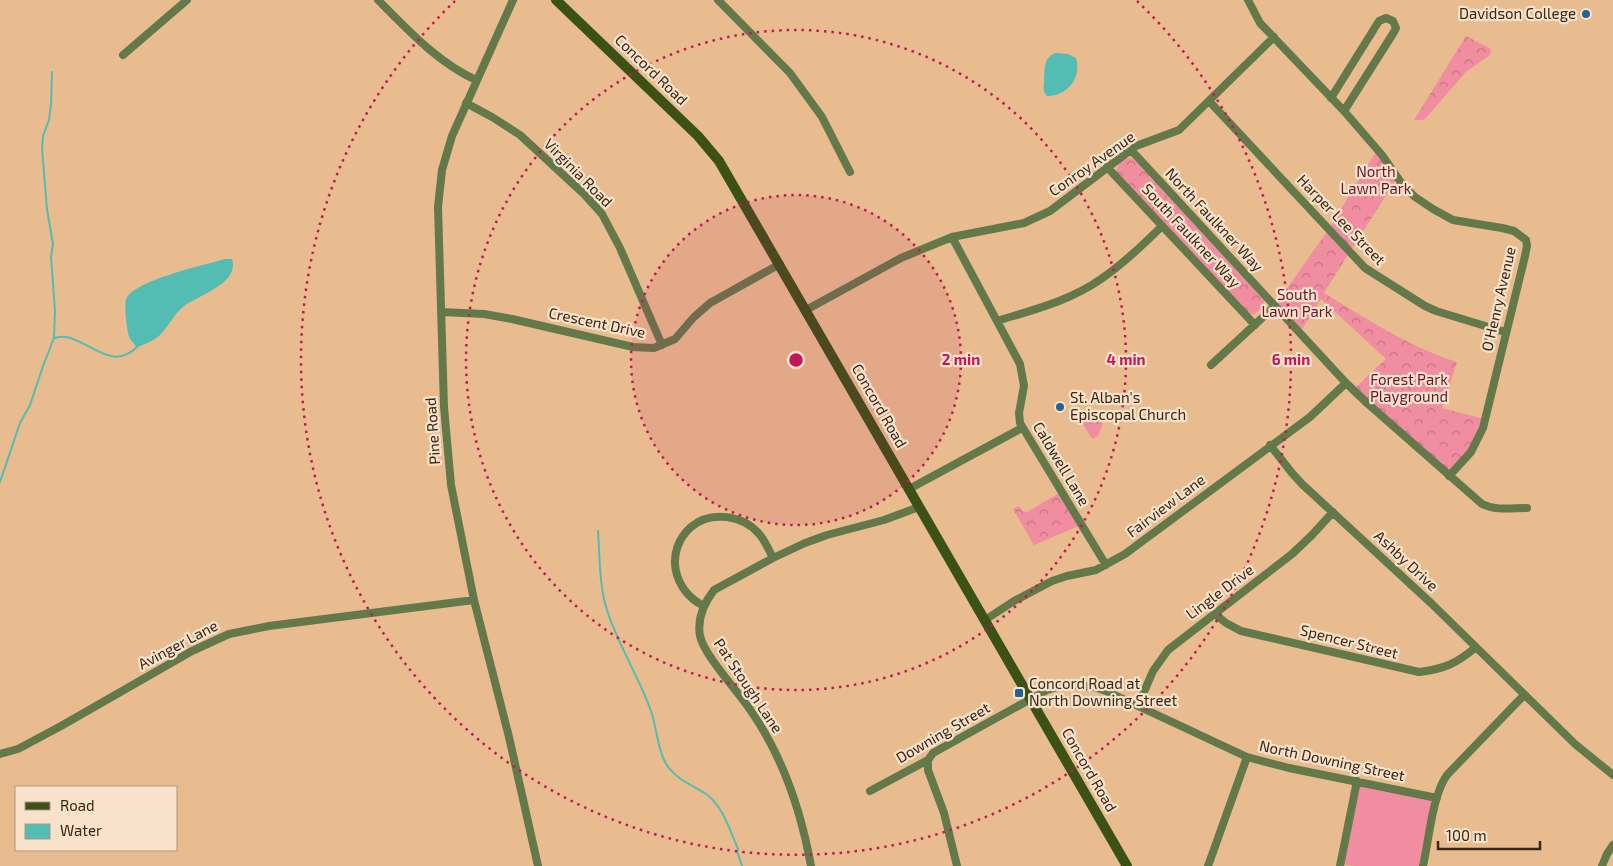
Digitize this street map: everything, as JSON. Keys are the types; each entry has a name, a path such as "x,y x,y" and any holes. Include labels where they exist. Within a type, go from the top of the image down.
{"main road":[{"name":"Concord Road","path":"556,0 660,98 710,149 719,161 1127,866"}],"street":[{"path":"123,55 187,0"},
{"path":"378,0 437,57 476,80"},
{"name":"Pine Road","path":"514,0 476,80 445,157 439,190 442,312 447,454 454,507 474,600 509,738 538,866"},
{"path":"718,0 790,73 822,117 850,172"},
{"name":"O'Henry Avenue","path":"1248,0 1260,23 1344,111 1382,155 1402,184 1423,203 1454,220 1514,231 1522,235 1526,240 1526,251 1480,436 1471,452 1449,476"},
{"path":"1331,98 1380,21 1386,18 1393,21 1396,24 1394,32 1344,111"},
{"name":"Conroy Avenue","path":"806,310 901,258 952,237 1033,221 1050,211 1131,150 1180,130 1274,37"},
{"name":"Harper Lee Street","path":"1209,101 1365,268 1436,311 1505,332"},
{"name":"Virginia Road","path":"466,103 492,116 520,135 584,194 602,214 620,248 662,345"},
{"name":"North Faulkner Way","path":"1131,150 1346,382 1474,499 1488,507 1499,509 1527,508"},
{"name":"South Faulkner Way","path":"1107,167 1255,325"},
{"path":"997,321 1062,300 1089,287 1112,271 1162,226"},
{"name":"Caldwell Lane","path":"952,237 1022,371 1024,386 1018,417 1022,428 1106,565"},
{"name":"Crescent Drive","path":"442,312 484,314 508,318 645,349 662,345 678,336 694,317 710,303 780,264"},
{"path":"1210,366 1275,306"},
{"name":"Fairview Lane","path":"985,620 1014,601 1052,581 1089,572 1106,565 1132,548 1310,417 1346,382"},
{"path":"909,489 1022,428"},
{"name":"Ashby Drive","path":"1270,445 1292,473 1432,604 1575,744 1613,776"},
{"name":"Pat Stough Lane","path":"810,866 807,845 794,799 770,743 751,711 703,645 700,638 700,625 704,606 708,598 720,586 773,558 827,535 884,520 920,506"},
{"name":"Lingle Drive","path":"1138,706 1153,671 1168,650 1292,554 1333,512"},
{"path":"704,606 686,594 680,585 675,569 676,552 691,527 707,519 718,517 738,519 760,534 773,558"},
{"name":"Avinger Lane","path":"0,754 18,749 192,651 229,634 269,626 474,600"},
{"name":"Spencer Street","path":"1215,614 1232,628 1247,633 1419,672 1450,666 1476,647"},
{"name":"North Downing Street","path":"1030,699 1061,686 1084,685 1106,691 1248,757 1289,768 1437,798"},
{"path":"1423,866 1442,782 1524,695"},
{"name":"Downing Street","path":"870,791 928,760 933,753 1030,699"},
{"path":"1208,866 1248,757"},
{"path":"928,760 928,770 946,822 957,866"},
{"path":"1343,866 1357,781"},
{"path":"1602,866 1606,854 1613,845"}],"green space":[{"path":"1466,36 1491,49 1490,55 1466,72 1424,120 1414,120"},
{"name":"North Lawn Park","path":"1377,150 1397,178 1350,252 1329,229"},
{"path":"1126,158 1131,158 1136,162 1264,300 1264,305 1255,314 1249,314 1117,173 1118,166"},
{"name":"Forest Park Playground","path":"1328,230 1349,253 1324,293 1422,349 1457,362 1442,408 1484,419 1479,436 1449,475 1354,389 1386,359 1321,299 1300,332 1275,306"},
{"path":"1087,410 1092,418 1103,423 1098,436 1092,439 1078,416"},
{"path":"1061,492 1081,525 1034,545 1013,509 1019,506 1022,511 1027,512"},
{"path":"1357,783 1435,798 1422,866 1354,866 1341,864"}],"water":[{"path":"1056,53 1068,54 1076,58 1077,72 1075,79 1067,89 1061,93 1047,96 1044,92 1044,72 1047,60"},
{"path":"225,259 232,259 233,268 224,282 183,307 176,313 158,337 136,348 130,339 126,320 126,300 131,293 154,280"}],"waterway":[{"path":"0,482 20,423 30,405 54,338 55,311 51,257 53,244 47,209 42,149 43,136 49,120 52,72"},
{"path":"54,338 63,337 75,340 101,353 119,357 128,354 137,347"},
{"path":"598,531 604,601 617,636 651,711 665,763 681,779 706,794 717,805 738,849 742,866"}],"place":[{"name":"Davidson College","path":"1586,14"},
{"name":"St. Alban's Episcopal Church","path":"1060,407"},
{"name":"Concord Road at North Downing Street","path":"1019,693"}],"park label":[{"name":"South Lawn Park","path":"1297,304"}]}
